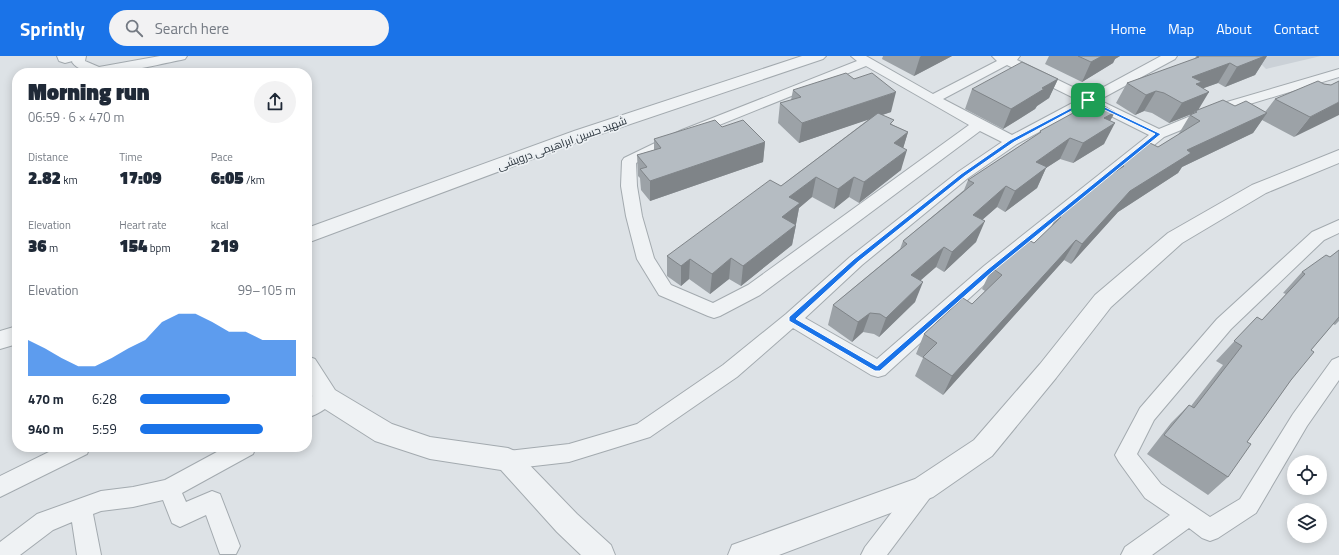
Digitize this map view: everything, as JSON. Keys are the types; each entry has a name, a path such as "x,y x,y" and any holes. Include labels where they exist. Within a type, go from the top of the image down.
{"street":[{"path":"65,56 65,58 75,56"},
{"path":"80,56 78,62 88,68"},
{"path":"115,68 181,56"},
{"name":"شهید حسین ابراهیمی درویشی","path":"312,234 580,135 818,56"},
{"path":"312,384 317,403 384,433 430,448 508,460 569,453 643,431 730,371 792,319 874,246 963,175 1012,141 1171,56"},
{"path":"933,99 1006,57 1088,100 1159,134"},
{"path":"979,125 754,290 714,311 665,290 646,259 634,216 629,186 629,161 687,133 861,59 979,125 1012,141"},
{"path":"792,319 878,369 990,270 1159,134 1225,107 1339,73"},
{"path":"742,555 924,488 983,448 1048,371 1103,300 1175,238 1259,189 1339,156"},
{"path":"1339,226 1318,236 1224,324 1147,414 1126,455 1153,490 1210,530 1248,506 1300,420 1339,365"},
{"path":"0,340 12,336"},
{"path":"0,487 70,452"},
{"path":"1,555 45,522 101,501 133,498 169,489 237,452"},
{"path":"508,460 567,523 601,555"},
{"path":"873,555 924,488"},
{"path":"169,489 180,516 212,501 228,546"},
{"path":"81,508 89,555"},
{"path":"1133,555 1189,515"}],"shaded area":[{"path":"1253,56 1321,56 1266,69"}],"building":[{"path":"1078,56 1102,56 1091,62"},
{"path":"1197,56 1265,56 1237,67 1230,63 1192,77 1202,82 1196,84 1209,92 1182,103 1164,93 1156,91 1146,95 1127,83 1199,57"},
{"path":"1022,62 1058,79 1011,109 972,89"},
{"path":"846,73 854,79 872,73 896,92 802,123 780,103 801,97 793,90"},
{"path":"1318,81 1331,85 1339,81 1339,102 1310,117 1275,99"},
{"path":"1223,100 1235,106 1246,101 1267,113 1187,150 1191,153 1130,191 1082,244 1076,240 952,376 923,357 937,343 924,334 963,298 972,304 1002,275 992,268 1027,239 1034,243 1061,217 1057,215 1094,185 1124,166 1120,164 1148,142 1158,147 1200,121 1190,115 1197,112 1195,111"},
{"path":"1095,101 1115,112 1104,118 1115,123 1083,143 1070,138 1036,162 1047,167 1015,191 1006,186 973,215 985,221 952,252 944,247 911,275 923,282 886,318 880,314 870,313 858,322 833,305 907,244 903,241 974,183 968,180 1041,132 1040,131"},
{"path":"878,113 894,120 890,124 908,132 894,143 907,150 864,182 854,177 838,189 816,177 789,197 800,203 782,217 796,225 743,266 731,258 712,274 690,259 681,266 667,256 770,180 781,186"},
{"path":"715,120 722,127 743,120 765,142 650,181 640,169 647,167 637,155 661,148 654,139"},
{"path":"1339,250 1339,317 1311,350 1314,352 1291,380 1247,442 1251,444 1228,477 1164,435 1189,405 1194,408 1242,346 1234,341 1257,317 1262,320 1305,274 1302,272 1326,255 1330,257"}],"route":[{"path":"1088,100 1159,134 990,270 878,369 792,319 856,261 963,175 1012,141 1088,100"}]}
